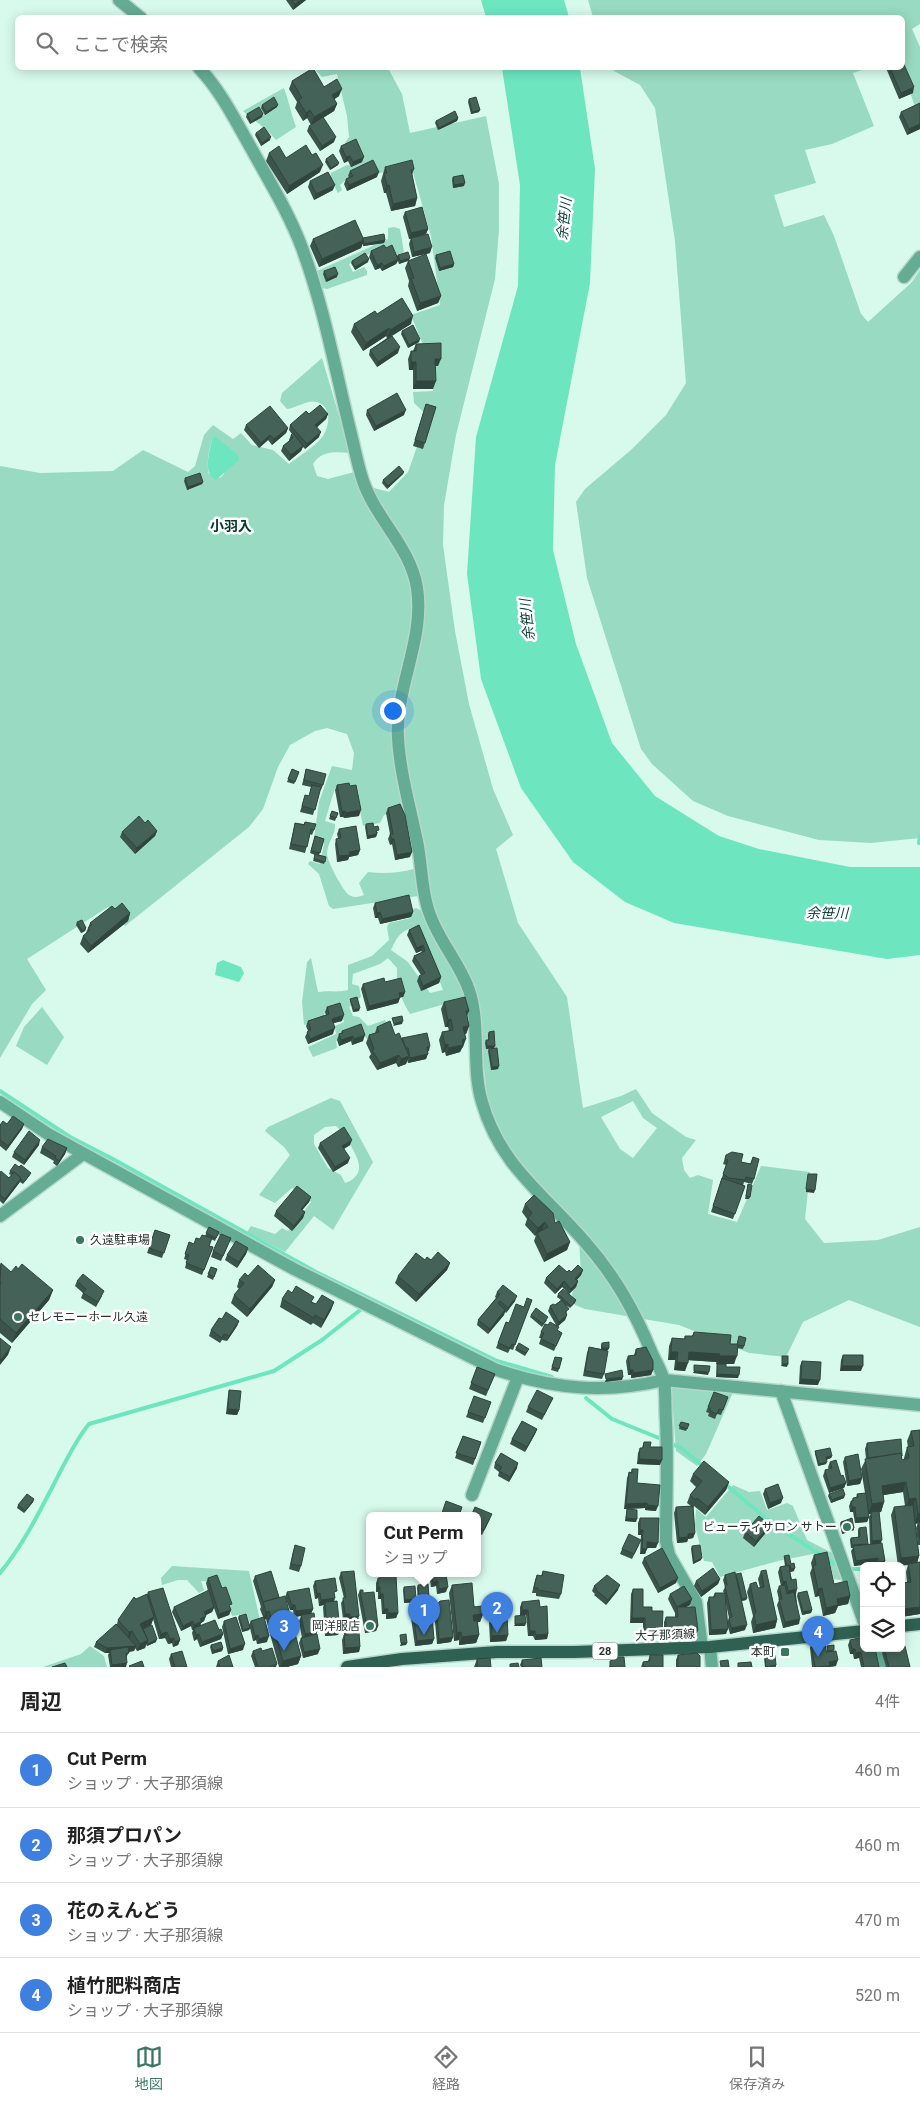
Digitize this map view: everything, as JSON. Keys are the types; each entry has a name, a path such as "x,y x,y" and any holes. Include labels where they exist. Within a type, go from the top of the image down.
{"main road":[{"path":"905,1626 920,1624"},
{"name":"大子那須線","path":"347,1667 402,1658 487,1653 706,1647 860,1631"}],"street":[{"path":"119,0 137,15"},
{"path":"200,70 209,79 230,110 285,210 302,249 316,295 364,484 380,515 405,555 417,584 419,613 417,635 399,706 398,735 402,773 418,844 427,909 437,931 456,961 470,992 474,1014 477,1081 487,1119 500,1147 510,1162 585,1241 628,1300 664,1380 667,1447 666,1542 669,1554 696,1602 712,1667"},
{"path":"904,277 920,257"},
{"path":"0,1102 82,1154 294,1269 497,1370 518,1377 560,1387 592,1389 638,1386 664,1380 920,1405"},
{"path":"0,1216 82,1154"},
{"path":"472,1495 518,1377"},
{"path":"781,1391 818,1488 860,1610"},
{"path":"876,1652 880,1667"}],"shaded area":[{"path":"588,0 920,0 920,24 912,29 920,47 920,122 903,70 905,70 905,15 592,15"},
{"path":"316,70 389,70 402,94 410,133 486,116 499,184 499,230 495,279 456,435 444,505 443,545 455,631 469,704 493,789 513,835 496,849 518,923 567,997 583,1108 621,1096 636,1089 652,1113 686,1137 696,1140 682,1158 684,1170 690,1178 698,1175 713,1180 708,1214 737,1222 761,1166 810,1172 805,1219 824,1243 878,1240 920,1227 920,1327 849,1300 803,1322 786,1357 749,1353 679,1325 585,1309 575,1305 572,1294 581,1273 579,1240 502,1140 488,1106 477,1000 448,1003 410,1014 400,992 397,968 388,958 380,964 353,974 352,984 359,986 361,997 349,1007 353,1016 359,1017 368,1026 385,1020 391,1028 370,1039 367,1039 362,1033 336,1041 337,1048 313,1057 308,1047 336,1034 335,1026 344,1022 340,1009 324,1014 324,1018 304,1025 302,1002 307,962 311,958 318,992 348,990 348,965 372,956 389,940 387,927 389,923 411,918 411,910 416,908 422,911 431,904 416,822 394,812 384,815 380,823 363,826 356,790 345,784 335,788 325,821 335,824 327,854 332,869 343,888 351,896 364,895 359,883 368,872 391,873 414,869 417,872 418,896 333,909 329,906 319,874 308,864 310,861 320,864 324,844 322,840 314,838 319,802 332,766 352,770 354,753 347,734 327,728 315,731 290,745 278,767 263,809 249,827 125,926 108,907 27,959 46,990 32,1004 0,1058 0,466 40,473 113,471 143,450 188,472 195,466 204,435 213,425 233,439 241,433 252,445 273,450 289,464 320,440 327,427 328,417 322,404 313,401 287,409 280,401 282,393 322,358 350,453 329,453 320,456 313,464 317,476 328,479 354,472 359,484 389,492 408,472 428,416 414,403 413,392 433,391 437,349 424,347 411,315 440,305 431,236 412,169 391,169 378,174 372,165 356,171 340,185 342,190 338,193 330,178 331,173 347,165 355,166 345,143 349,137 347,116 337,74 322,77","holes":["212,439 224,474 220,478 209,474 208,460","412,928 426,945 443,990 430,993 408,962 391,950 399,936 404,931","633,1101 643,1118 657,1128 633,1158 620,1149 601,1117"]},
{"path":"863,70 853,73 874,126 832,144 805,150 816,183 774,195 784,227 824,215 834,236 861,314 868,322 911,283 920,270 920,838 871,843 819,840 728,816 693,801 652,764 641,749 587,578 576,502 585,489 632,449 666,415 686,383 675,241 655,108 640,85 614,71"},
{"path":"284,88 296,127 276,140 243,111"},
{"path":"388,228 400,229 404,252 395,256 379,249 349,264 353,272 364,267 367,275 327,289 322,288 317,271 388,239"},
{"path":"42,1007 64,1037 47,1065 16,1046 24,1027"},
{"path":"331,1098 340,1101 373,1162 333,1230 314,1216 285,1252 247,1232 251,1226 275,1234 282,1228 288,1231 311,1202 305,1195 292,1188 275,1203 259,1195 290,1155 284,1147 265,1131 268,1127","holes":["336,1126 354,1151 359,1166 355,1177 345,1183 341,1175 328,1168 314,1144 314,1135 325,1127"]},
{"path":"671,1384 734,1390 706,1454 697,1466 676,1451"},
{"path":"733,1485 749,1492 760,1491 767,1510 787,1503 793,1506 807,1540 838,1556 845,1577 840,1580 834,1579 830,1564 813,1554 778,1561 720,1577 712,1562 704,1561 695,1526 696,1509 706,1517"},
{"path":"172,1566 249,1571 260,1620 250,1623 246,1614 232,1616 219,1582 201,1581 204,1590 199,1593 187,1580 178,1580 162,1585 161,1578"},
{"path":"90,1646 104,1656 107,1667 43,1667 81,1654"}],"water":[{"path":"481,0 564,0 568,15 485,15"},
{"name":"余笹川","path":"502,70 580,70 595,169 590,283 555,465 553,550 576,644 612,743 655,796 719,836 759,849 850,867 920,867 920,955 887,959 674,923 625,902 573,862 521,788 481,679 467,574 476,437 518,286 520,185"},
{"path":"216,437 238,455 239,460 216,480 209,473 208,461 212,439"},
{"path":"223,960 241,967 244,973 239,982 215,975 217,963"}],"building":[{"path":"292,0 301,0 295,4"},
{"path":"905,67 914,87 901,93 891,70 905,70"},
{"path":"310,70 314,70 324,87 337,79 342,89 332,95 337,104 314,117 310,110 306,113 298,100 302,98 292,81"},
{"path":"274,97 278,105 266,112 262,105"},
{"path":"476,97 480,110 472,112 469,99"},
{"path":"920,103 920,124 909,129 901,112"},
{"path":"259,107 263,114 251,122 247,114"},
{"path":"455,111 458,118 439,128 436,121"},
{"path":"323,117 336,137 322,146 309,126"},
{"path":"264,127 271,137 262,143 256,133"},
{"path":"356,139 364,157 353,162 350,156 346,157 341,146"},
{"path":"306,145 312,155 316,153 323,165 289,186 269,153 279,146 286,158"},
{"path":"333,154 339,163 331,168 326,159"},
{"path":"373,160 379,172 349,185 346,179 353,176 350,171"},
{"path":"412,160 414,169 411,170 417,198 393,204 384,173 387,173 385,167"},
{"path":"328,172 335,185 316,194 310,181"},
{"path":"463,175 465,183 454,185 453,177"},
{"path":"422,207 428,229 411,233 405,212"},
{"path":"355,220 364,240 322,259 313,239"},
{"path":"384,234 385,240 364,244 363,238"},
{"path":"428,234 432,247 414,252 411,238"},
{"path":"384,245 386,248 392,245 398,259 384,266 382,263 377,265 371,251"},
{"path":"450,251 454,264 440,268 436,255"},
{"path":"408,252 410,258 400,261 398,255"},
{"path":"365,253 369,259 355,267 352,261"},
{"path":"426,254 441,296 420,303 411,278 414,278 408,261"},
{"path":"335,267 338,274 327,279 324,271"},
{"path":"402,298 413,316 390,330 389,328 366,343 354,324 375,311 377,314"},
{"path":"413,325 420,339 409,345 402,331"},
{"path":"392,336 400,347 378,362 370,350"},
{"path":"441,343 441,359 435,359 436,381 416,381 416,362 411,362 411,351 416,351 416,344"},
{"path":"397,393 406,410 376,426 367,410"},
{"path":"426,404 436,407 425,443 415,440"},
{"path":"320,405 328,414 315,425 321,432 307,444 290,425 306,411 309,414"},
{"path":"270,406 288,428 274,439 270,435 261,443 246,425"},
{"path":"293,433 303,446 291,455 283,446 293,438 291,435"},
{"path":"399,466 404,472 388,486 383,480"},
{"path":"200,473 203,482 188,487 185,478"},
{"path":"292,769 299,772 295,782 288,779"},
{"path":"306,769 326,774 323,785 304,780"},
{"path":"349,783 350,786 356,785 361,810 345,813 345,811 342,812 337,785"},
{"path":"312,785 321,787 315,810 302,806 305,795 309,796"},
{"path":"400,804 405,815 412,852 397,855 394,839 392,839 390,834 393,834 388,808"},
{"path":"332,811 338,813 336,818 330,816"},
{"path":"139,816 145,823 148,820 157,831 137,848 122,832"},
{"path":"305,822 316,824 314,830 311,829 307,847 291,844 295,823 304,825"},
{"path":"373,823 374,827 378,826 379,830 376,831 377,834 368,836 366,824"},
{"path":"356,826 360,850 349,852 350,855 339,856 336,839 341,838 339,829"},
{"path":"315,836 324,839 320,853 311,851"},
{"path":"315,854 326,857 325,862 314,859"},
{"path":"409,895 413,912 382,919 380,912 377,913 375,903"},
{"path":"122,903 130,913 91,946 83,936 90,930 88,928 92,925 90,923 112,906 115,909"},
{"path":"82,920 86,928 82,931 77,922"},
{"path":"419,925 441,977 423,986 419,976 425,973 414,956 425,951 423,945 417,948 409,930"},
{"path":"384,978 385,982 401,978 405,992 399,993 400,998 369,1006 363,984"},
{"path":"357,997 360,1008 354,1010 350,999"},
{"path":"465,997 469,1011 466,1011 469,1026 463,1027 466,1039 462,1040 463,1045 448,1048 448,1044 445,1045 442,1032 453,1030 451,1019 448,1020 444,1002"},
{"path":"340,1003 344,1015 332,1019 335,1028 310,1039 307,1032 311,1030 308,1021 329,1014 327,1007"},
{"path":"402,1016 403,1021 394,1024 392,1018"},
{"path":"390,1021 395,1035 399,1033 409,1056 401,1059 399,1055 380,1063 372,1050 374,1049 369,1035 379,1032 377,1027"},
{"path":"361,1024 365,1035 354,1039 353,1036 341,1040 339,1034 343,1033 342,1031"},
{"path":"494,1031 495,1046 487,1046 486,1040 489,1040 489,1032"},
{"path":"427,1033 430,1046 427,1047 428,1054 410,1058 408,1048 406,1048 402,1038"},
{"path":"497,1048 499,1066 492,1067 489,1049"},
{"path":"13,1116 24,1124 8,1146 0,1140 0,1125 3,1121 7,1124"},
{"path":"344,1127 352,1140 342,1146 350,1158 335,1167 320,1143"},
{"path":"29,1131 40,1140 25,1160 14,1152"},
{"path":"48,1139 67,1148 59,1161 55,1158 56,1156 42,1147"},
{"path":"732,1152 743,1154 741,1162 751,1164 753,1157 759,1159 754,1179 746,1177 745,1180 729,1178 723,1174 728,1160 725,1159 726,1155"},
{"path":"15,1164 19,1167 21,1165 31,1173 24,1182 14,1172 10,1171"},
{"path":"1,1171 9,1178 14,1172 21,1178 5,1199 0,1195"},
{"path":"808,1174 817,1174 815,1190 806,1189"},
{"path":"722,1178 745,1186 735,1214 713,1206"},
{"path":"748,1184 752,1185 750,1197 746,1196"},
{"path":"297,1186 311,1197 301,1209 305,1212 294,1226 276,1211"},
{"path":"534,1195 553,1213 555,1223 559,1221 570,1242 547,1254 537,1233 548,1227 545,1222 538,1228 528,1218 532,1213 525,1204"},
{"path":"209,1227 219,1232 216,1238 206,1233"},
{"path":"155,1230 170,1235 164,1253 149,1248"},
{"path":"221,1234 231,1238 223,1256 213,1251"},
{"path":"202,1235 212,1238 209,1246 213,1247 204,1270 186,1263 189,1255 185,1254 189,1242 194,1244 196,1238 200,1239"},
{"path":"236,1241 248,1248 239,1262 227,1255"},
{"path":"438,1252 450,1263 419,1294 398,1276 416,1253 425,1260 427,1257 431,1260"},
{"name":"セレモニーホール久遠","path":"1,1263 11,1272 16,1266 18,1269 22,1264 53,1290 16,1333 0,1319"},
{"path":"258,1265 275,1280 250,1309 234,1295 244,1283 239,1280 245,1273 248,1276"},
{"path":"559,1265 567,1272 569,1270 571,1272 578,1265 583,1270 575,1279 578,1281 571,1289 564,1281 557,1289 546,1278"},
{"path":"211,1267 217,1269 214,1277 208,1274"},
{"path":"83,1274 104,1291 98,1302 83,1293 86,1289 77,1281"},
{"path":"503,1285 517,1296 508,1308 500,1301 498,1303 505,1310 490,1329 478,1320 500,1294 497,1292"},
{"path":"296,1286 314,1297 311,1302 316,1304 322,1295 334,1302 324,1320 315,1315 314,1318 282,1299 288,1290 292,1293"},
{"path":"563,1289 576,1300 571,1306 558,1294"},
{"path":"527,1298 532,1300 515,1345 512,1344 510,1348 498,1343 506,1322 509,1323 516,1304 524,1307"},
{"path":"562,1300 569,1309 565,1312 567,1315 559,1322 550,1306"},
{"path":"536,1308 548,1317 543,1324 531,1315"},
{"path":"226,1312 239,1321 229,1336 224,1334 222,1338 211,1330 219,1318 222,1319"},
{"path":"550,1322 559,1327 557,1330 562,1333 556,1346 541,1339 544,1333 541,1332 545,1324 548,1325"},
{"path":"694,1332 731,1335 730,1344 738,1344 737,1356 689,1352 688,1363 677,1362 678,1352 671,1352 672,1338 685,1339 685,1336 693,1336"},
{"path":"739,1336 746,1338 744,1346 737,1345"},
{"path":"0,1338 11,1347 0,1360"},
{"path":"609,1342 609,1348 602,1348 602,1343"},
{"path":"519,1343 529,1349 526,1353 516,1348"},
{"path":"589,1347 608,1351 604,1374 585,1371"},
{"path":"646,1347 653,1361 653,1370 633,1373 633,1370 630,1370 628,1356 636,1355 636,1349"},
{"path":"843,1355 863,1355 863,1366 842,1366"},
{"path":"782,1356 788,1356 788,1364 782,1364"},
{"path":"555,1357 562,1358 559,1369 552,1367"},
{"path":"802,1361 821,1362 820,1380 801,1379"},
{"path":"717,1364 726,1364 726,1367 740,1367 739,1375 717,1374"},
{"path":"694,1365 710,1366 709,1372 694,1371"},
{"path":"477,1367 495,1374 488,1390 471,1383"},
{"path":"622,1370 623,1377 606,1379 605,1374"},
{"path":"229,1390 241,1391 239,1410 228,1409"},
{"path":"537,1390 553,1398 544,1415 528,1407"},
{"path":"714,1392 728,1397 723,1410 719,1409 717,1414 710,1411 708,1407"},
{"path":"474,1396 491,1402 485,1418 468,1412"},
{"path":"522,1421 537,1429 527,1447 512,1439"},
{"path":"681,1422 689,1424 687,1429 679,1426"},
{"path":"920,1430 920,1513 918,1514 916,1498 909,1499 906,1482 882,1486 884,1502 872,1504 865,1459 901,1453 902,1460 909,1458 907,1447 914,1446 911,1431"},
{"path":"463,1436 481,1442 475,1459 456,1453"},
{"path":"901,1439 902,1456 901,1453 868,1458 867,1443"},
{"path":"644,1442 651,1442 650,1447 662,1447 662,1460 639,1459 640,1448 643,1448"},
{"path":"830,1448 832,1456 826,1457 827,1462 819,1464 815,1451"},
{"path":"501,1453 518,1463 510,1477 499,1471 502,1467 495,1463"},
{"path":"858,1454 862,1478 849,1481 845,1457"},
{"path":"836,1460 841,1476 843,1475 846,1483 830,1488 825,1470 832,1468 830,1462"},
{"path":"704,1461 729,1482 708,1507 690,1495 702,1481 693,1474"},
{"path":"632,1469 638,1469 637,1483 660,1485 658,1506 647,1505 647,1503 626,1504 629,1472 632,1473"},
{"path":"778,1484 783,1498 770,1503 765,1489"},
{"path":"843,1489 845,1495 832,1500 829,1494"},
{"path":"866,1493 869,1517 856,1518 855,1507 852,1507 851,1501 853,1501 853,1498 858,1497 857,1494"},
{"path":"27,1494 34,1499 25,1511 18,1505"},
{"path":"446,1501 462,1507 460,1512 442,1512"},
{"path":"913,1505 919,1556 901,1558 894,1507"},
{"path":"693,1506 695,1533 688,1534 688,1537 679,1538 676,1507"},
{"path":"475,1507 492,1514 484,1530 481,1528 481,1512 473,1512"},
{"path":"627,1509 637,1510 637,1519 626,1518"},
{"path":"879,1511 882,1540 872,1541 871,1512"},
{"path":"759,1516 770,1525 756,1541 745,1532"},
{"path":"640,1518 659,1518 658,1543 647,1542 647,1549 642,1549 643,1530 640,1530"},
{"name":"ビューティサロン サトー","path":"852,1518 854,1528 843,1531 841,1522"},
{"path":"918,1522 920,1522 920,1539"},
{"path":"866,1527 868,1544 852,1545 851,1538 860,1537 859,1528"},
{"path":"629,1534 641,1540 634,1554 622,1549"},
{"path":"882,1543 885,1561 878,1562 878,1558 856,1561 853,1546"},
{"path":"295,1545 305,1548 301,1566 291,1564"},
{"path":"700,1545 702,1558 694,1562 692,1546"},
{"path":"662,1548 678,1578 660,1588 644,1558"},
{"path":"827,1552 834,1584 847,1581 850,1596 837,1599 838,1605 826,1608 822,1588 818,1589 813,1565 816,1565 814,1555"},
{"path":"789,1555 791,1564 794,1563 795,1568 791,1569 790,1565 787,1566 784,1556"},
{"path":"920,1562 920,1607 905,1609 905,1583 911,1582 908,1564"},
{"path":"789,1565 791,1580 796,1579 797,1589 788,1591 786,1581 783,1582 780,1567"},
{"path":"713,1568 720,1579 702,1591 696,1581"},
{"path":"766,1570 777,1620 756,1625 754,1614 756,1613 750,1584 756,1582 758,1588 764,1587 761,1571"},
{"path":"271,1571 279,1597 263,1602 255,1576"},
{"path":"354,1571 359,1616 350,1617 350,1614 345,1614 343,1598 346,1597 341,1572"},
{"path":"543,1571 564,1575 561,1594 534,1588 537,1575 542,1576"},
{"path":"735,1572 747,1625 731,1628 729,1618 732,1617 725,1586 727,1585 725,1575"},
{"path":"741,1573 747,1598 742,1599 736,1574"},
{"path":"217,1575 222,1588 226,1587 232,1604 229,1605 231,1610 219,1614 208,1578"},
{"path":"607,1575 620,1585 608,1600 594,1586"},
{"path":"396,1577 398,1613 388,1613 388,1609 384,1609 383,1594 380,1594 380,1587 378,1587 378,1578"},
{"path":"432,1577 446,1577 448,1587 439,1589 438,1581 433,1582"},
{"path":"335,1578 337,1591 334,1592 335,1598 321,1600 320,1593 317,1594 315,1581"},
{"path":"472,1583 474,1607 482,1606 483,1614 473,1615 474,1621 477,1621 479,1635 462,1637 461,1632 457,1633 452,1585"},
{"path":"428,1584 429,1597 419,1598 418,1585"},
{"path":"785,1585 787,1594 794,1592 800,1619 785,1622 779,1599 782,1599 779,1586"},
{"path":"415,1586 416,1599 405,1600 404,1587"},
{"path":"684,1586 692,1599 677,1607 670,1594"},
{"path":"163,1588 180,1640 175,1642 174,1638 170,1639 167,1632 161,1634 148,1592"},
{"path":"309,1588 313,1609 296,1611 295,1605 292,1605 287,1592"},
{"path":"633,1589 643,1589 643,1607 652,1607 652,1611 663,1611 662,1632 645,1631 645,1618 632,1618"},
{"path":"209,1590 214,1607 204,1612 206,1616 200,1619 202,1621 194,1625 193,1621 183,1626 174,1607"},
{"path":"360,1590 363,1590 363,1593 374,1592 378,1626 367,1628"},
{"path":"807,1591 812,1610 803,1612 798,1593"},
{"path":"715,1593 725,1593 728,1629 711,1630 709,1597 715,1597"},
{"path":"147,1594 154,1617 140,1624 148,1640 140,1644 132,1631 129,1632 118,1620 134,1597 136,1599"},
{"path":"285,1596 301,1656 283,1661 269,1611 266,1612 263,1602"},
{"path":"449,1600 453,1637 439,1639 436,1606 440,1601"},
{"path":"539,1600 540,1607 547,1606 548,1634 536,1635 535,1631 530,1631 528,1610 522,1610 522,1602"},
{"path":"337,1601 340,1630 327,1631 325,1602"},
{"path":"431,1604 434,1639 417,1641 413,1613 417,1613 417,1605"},
{"path":"677,1607 695,1607 698,1630 666,1631 666,1617 678,1617"},
{"path":"314,1613 317,1632 305,1634 301,1615"},
{"path":"246,1614 250,1628 243,1630 239,1616"},
{"path":"525,1615 526,1623 515,1624 515,1616"},
{"path":"507,1616 508,1635 492,1636 491,1617"},
{"path":"236,1617 245,1644 230,1649 224,1621"},
{"path":"264,1617 269,1636 259,1639 258,1635 255,1636 251,1621"},
{"path":"358,1618 360,1647 345,1648 344,1635 347,1635 346,1619"},
{"path":"215,1620 223,1634 202,1642 199,1634 196,1635 194,1628"},
{"path":"116,1624 136,1646 107,1648 96,1642"},
{"path":"152,1625 157,1639 148,1644 143,1629"},
{"path":"317,1634 320,1649 304,1652 301,1638"},
{"path":"406,1634 407,1643 401,1643 400,1635"},
{"path":"860,1638 861,1652 856,1653 855,1649 852,1649 850,1640"},
{"path":"825,1641 826,1652 836,1651 838,1660 829,1662 830,1666 815,1667 811,1643"},
{"path":"221,1642 223,1648 213,1651 211,1645"},
{"path":"834,1645 834,1650 828,1651 827,1646"},
{"path":"905,1646 910,1667 889,1667 885,1652 905,1652"},
{"path":"128,1647 129,1653 126,1653 127,1663 112,1665 110,1650"},
{"path":"261,1648 262,1651 272,1648 277,1664 269,1667 258,1667 253,1651"},
{"path":"182,1651 187,1667 175,1667 171,1654"},
{"path":"861,1652 876,1652 879,1667 864,1667"},
{"path":"697,1653 700,1656 700,1667 678,1667 678,1655"},
{"path":"229,1655 233,1667 220,1667 218,1661"},
{"path":"650,1655 663,1655 663,1667 644,1667 643,1662 650,1661"},
{"path":"775,1655 776,1665 766,1667 765,1656"},
{"path":"612,1657 624,1657 625,1667 610,1667 610,1661 613,1660"},
{"path":"490,1658 491,1667 478,1667 477,1659"},
{"path":"541,1658 542,1667 523,1667 522,1660"},
{"path":"728,1660 729,1667 721,1667 720,1661"},
{"path":"142,1661 144,1667 129,1666"},
{"path":"751,1662 752,1667 738,1667 738,1663"},
{"path":"65,1663 67,1667 52,1667"},
{"path":"518,1663 519,1667 510,1667 510,1664"}],"waterway":[{"path":"919,843 920,836"},
{"path":"0,1091 70,1137 316,1272 497,1361 552,1377"},
{"path":"0,1573 37,1517 71,1451 89,1424 274,1371 322,1340 364,1307"},
{"path":"586,1398 612,1419 664,1440"},
{"path":"670,1443 681,1448 703,1466"},
{"path":"724,1483 770,1522 835,1564"},
{"path":"853,1569 860,1569"}],"place":[{"name":"久遠駐車場","path":"80,1240"},
{"name":"セレモニーホール久遠","path":"18,1317"},
{"name":"ビューティサロン サトー","path":"847,1527"},
{"name":"岡洋服店","path":"370,1626"},
{"name":"那須プロパン","path":"497,1633"},
{"name":"Cut Perm","path":"424,1635"},
{"name":"花のえんどう","path":"284,1651"},
{"name":"本町","path":"785,1652"},
{"name":"植竹肥料商店","path":"818,1657"}],"district":[{"name":"小羽入","path":"231,526"}]}
